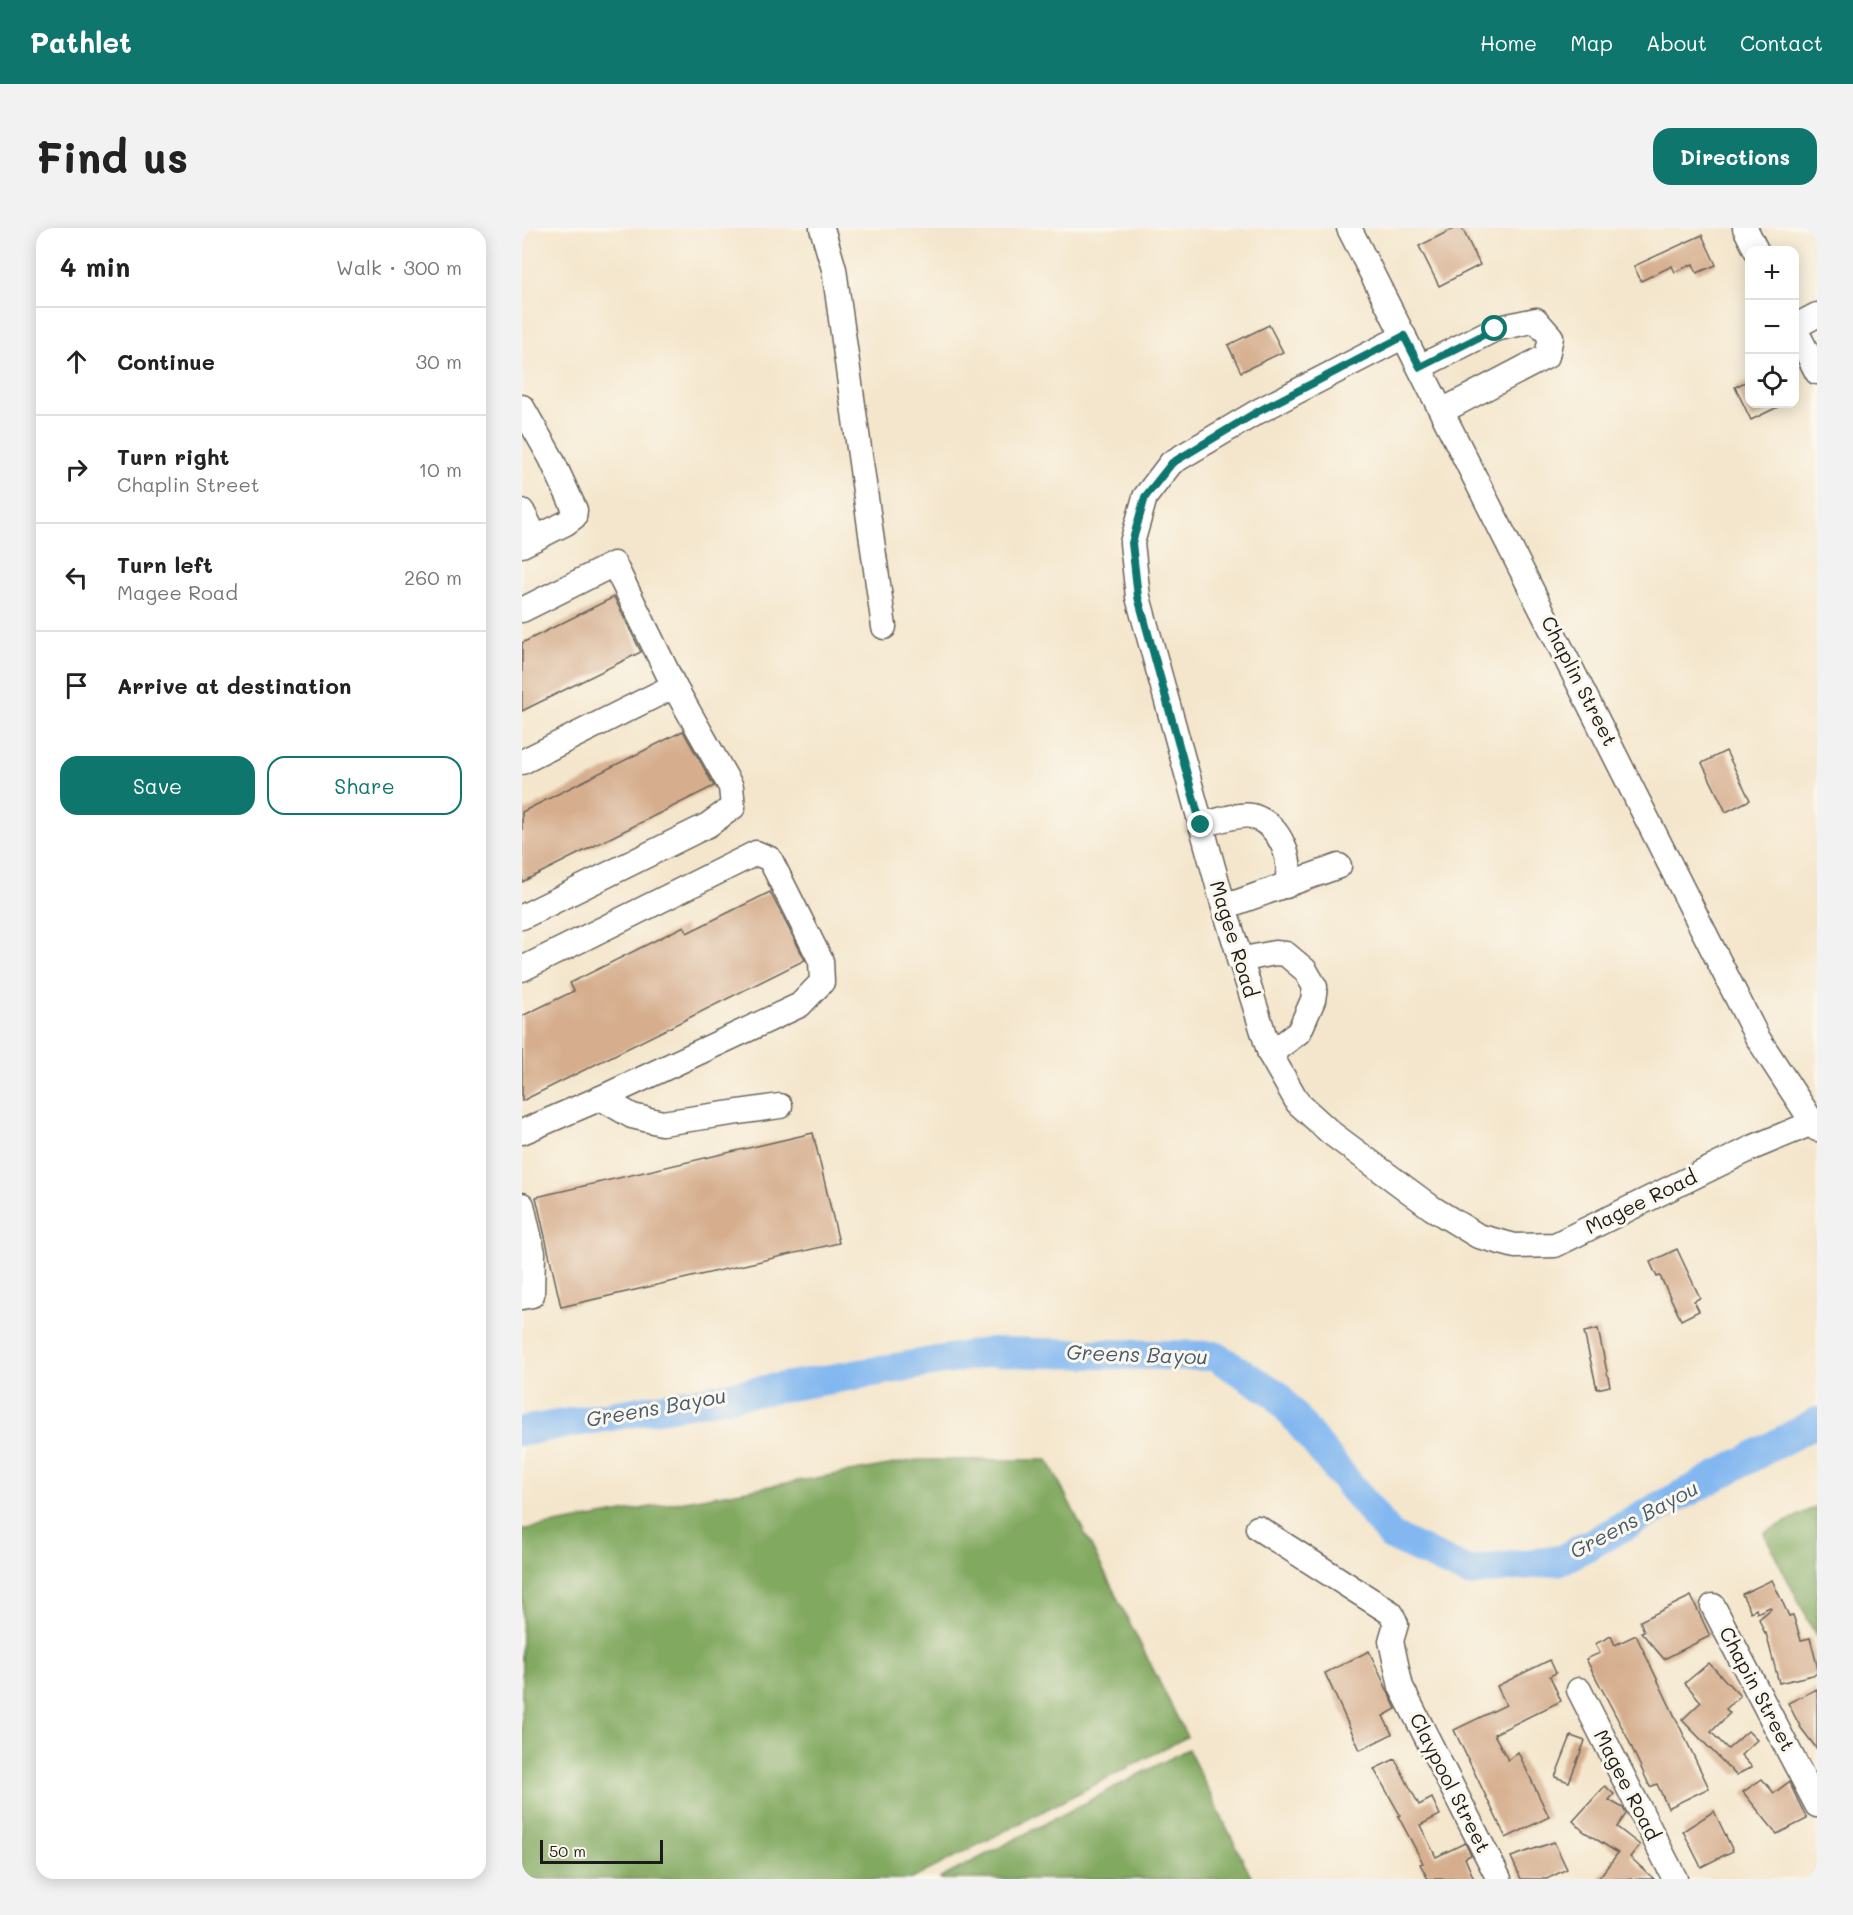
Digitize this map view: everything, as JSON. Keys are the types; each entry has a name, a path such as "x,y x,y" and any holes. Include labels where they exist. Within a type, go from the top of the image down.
{"street":[{"path":"822,228 834,269 884,627"},
{"name":"Chaplin Street","path":"1349,228 1757,1037 1816,1125"},
{"path":"1745,228 1754,246"},
{"path":"1799,324 1817,315"},
{"path":"1420,367 1495,329 1536,320 1551,337 1547,356 1442,411"},
{"name":"Magee Road","path":"1404,336 1257,412 1172,463 1145,497 1132,543 1138,597 1239,960 1270,1054 1298,1102 1331,1133 1432,1208 1478,1236 1515,1246 1555,1245 1754,1147 1816,1125"},
{"path":"1799,337 1817,372"},
{"path":"522,407 551,458 574,510 574,517 529,542 522,511"},
{"path":"522,610 614,564 674,686 731,787 733,807 708,825 522,917"},
{"path":"522,762 674,686"},
{"path":"1201,825 1251,816 1266,824 1280,838 1286,851 1290,870 1286,886"},
{"path":"522,969 756,853 770,859 821,961 822,982 800,1005 601,1098 522,1132"},
{"path":"1224,907 1339,866"},
{"path":"1239,960 1275,953 1286,954 1305,970 1315,987 1313,999 1299,1032 1270,1054"},
{"path":"601,1098 632,1116 662,1123 780,1106"},
{"path":"522,1205 533,1253 532,1295 522,1297"},
{"name":"Claypool Street","path":"1258,1528 1391,1613 1396,1624 1391,1641 1401,1687 1499,1879"},
{"name":"Chapin Street","path":"1713,1606 1817,1805"},
{"name":"Magee Road","path":"1579,1690 1676,1879"}],"green space":[{"path":"917,1460 1048,1460 1187,1737 912,1879 522,1879 522,1530"},
{"path":"1817,1506 1817,1638 1764,1533"},
{"path":"1188,1749 1252,1879 939,1879"}],"building":[{"path":"1455,228 1462,228 1480,265 1439,286 1419,246"},
{"path":"1702,235 1716,265 1697,273 1693,264 1675,272 1672,266 1641,281 1634,266"},
{"path":"1269,325 1283,352 1241,372 1228,345"},
{"path":"1745,382 1745,408 1735,387"},
{"path":"1745,408 1776,408 1751,420"},
{"path":"614,597 641,652 522,711 522,643"},
{"path":"683,731 714,786 522,882 522,812"},
{"path":"1726,751 1750,800 1726,812 1702,763"},
{"path":"770,892 805,960 522,1101 522,1016 574,991 570,983 684,926 687,933"},
{"path":"813,1133 839,1243 561,1307 536,1197"},
{"path":"1677,1249 1700,1298 1694,1301 1699,1311 1681,1320 1660,1276 1657,1277 1650,1262"},
{"path":"1598,1329 1610,1386 1597,1389 1584,1332"},
{"path":"1772,1580 1789,1616 1793,1615 1801,1640 1810,1638 1817,1674 1779,1683 1766,1633 1759,1619 1771,1609 1770,1607 1757,1613 1756,1609 1751,1612 1742,1594"},
{"path":"1691,1596 1710,1636 1664,1659 1641,1632 1644,1631 1640,1621"},
{"path":"1636,1635 1709,1788 1668,1808 1657,1784 1650,1787 1586,1659 1600,1653 1595,1644 1611,1636 1615,1645"},
{"path":"1369,1651 1396,1709 1383,1716 1392,1734 1360,1750 1325,1673"},
{"path":"1550,1660 1556,1673 1550,1676 1561,1701 1494,1734 1508,1760 1518,1752 1549,1817 1506,1838 1454,1730 1506,1705 1497,1686"},
{"path":"1709,1663 1740,1696 1726,1709 1730,1713 1711,1732 1728,1749 1748,1731 1757,1740 1741,1755 1752,1767 1736,1775 1682,1720 1701,1702 1685,1683"},
{"path":"1817,1689 1817,1749 1801,1728 1788,1703"},
{"path":"1571,1736 1585,1741 1569,1782 1555,1777"},
{"path":"1395,1759 1419,1805 1432,1798 1440,1815 1420,1825 1436,1857 1465,1843 1471,1855 1465,1858 1474,1879 1428,1879 1420,1864 1423,1863 1398,1816 1400,1815 1374,1769"},
{"path":"1762,1779 1774,1793 1789,1782 1807,1819 1777,1834 1743,1792"},
{"path":"1605,1786 1614,1794 1609,1800 1623,1808 1626,1814 1617,1827 1640,1845 1630,1857 1654,1879 1598,1879 1618,1853 1583,1831 1573,1821"},
{"path":"1714,1811 1733,1851 1701,1867 1683,1831"},
{"path":"1554,1842 1567,1869 1547,1879 1521,1879 1511,1857"}],"waterway":[{"name":"Greens Bayou","path":"522,1431 991,1352 1215,1356 1276,1394 1391,1536 1468,1572 1561,1560 1817,1422"}],"route":[{"path":"1201,825 1138,597 1132,543 1145,497 1172,463 1257,412 1404,336 1420,367 1495,329"}]}
